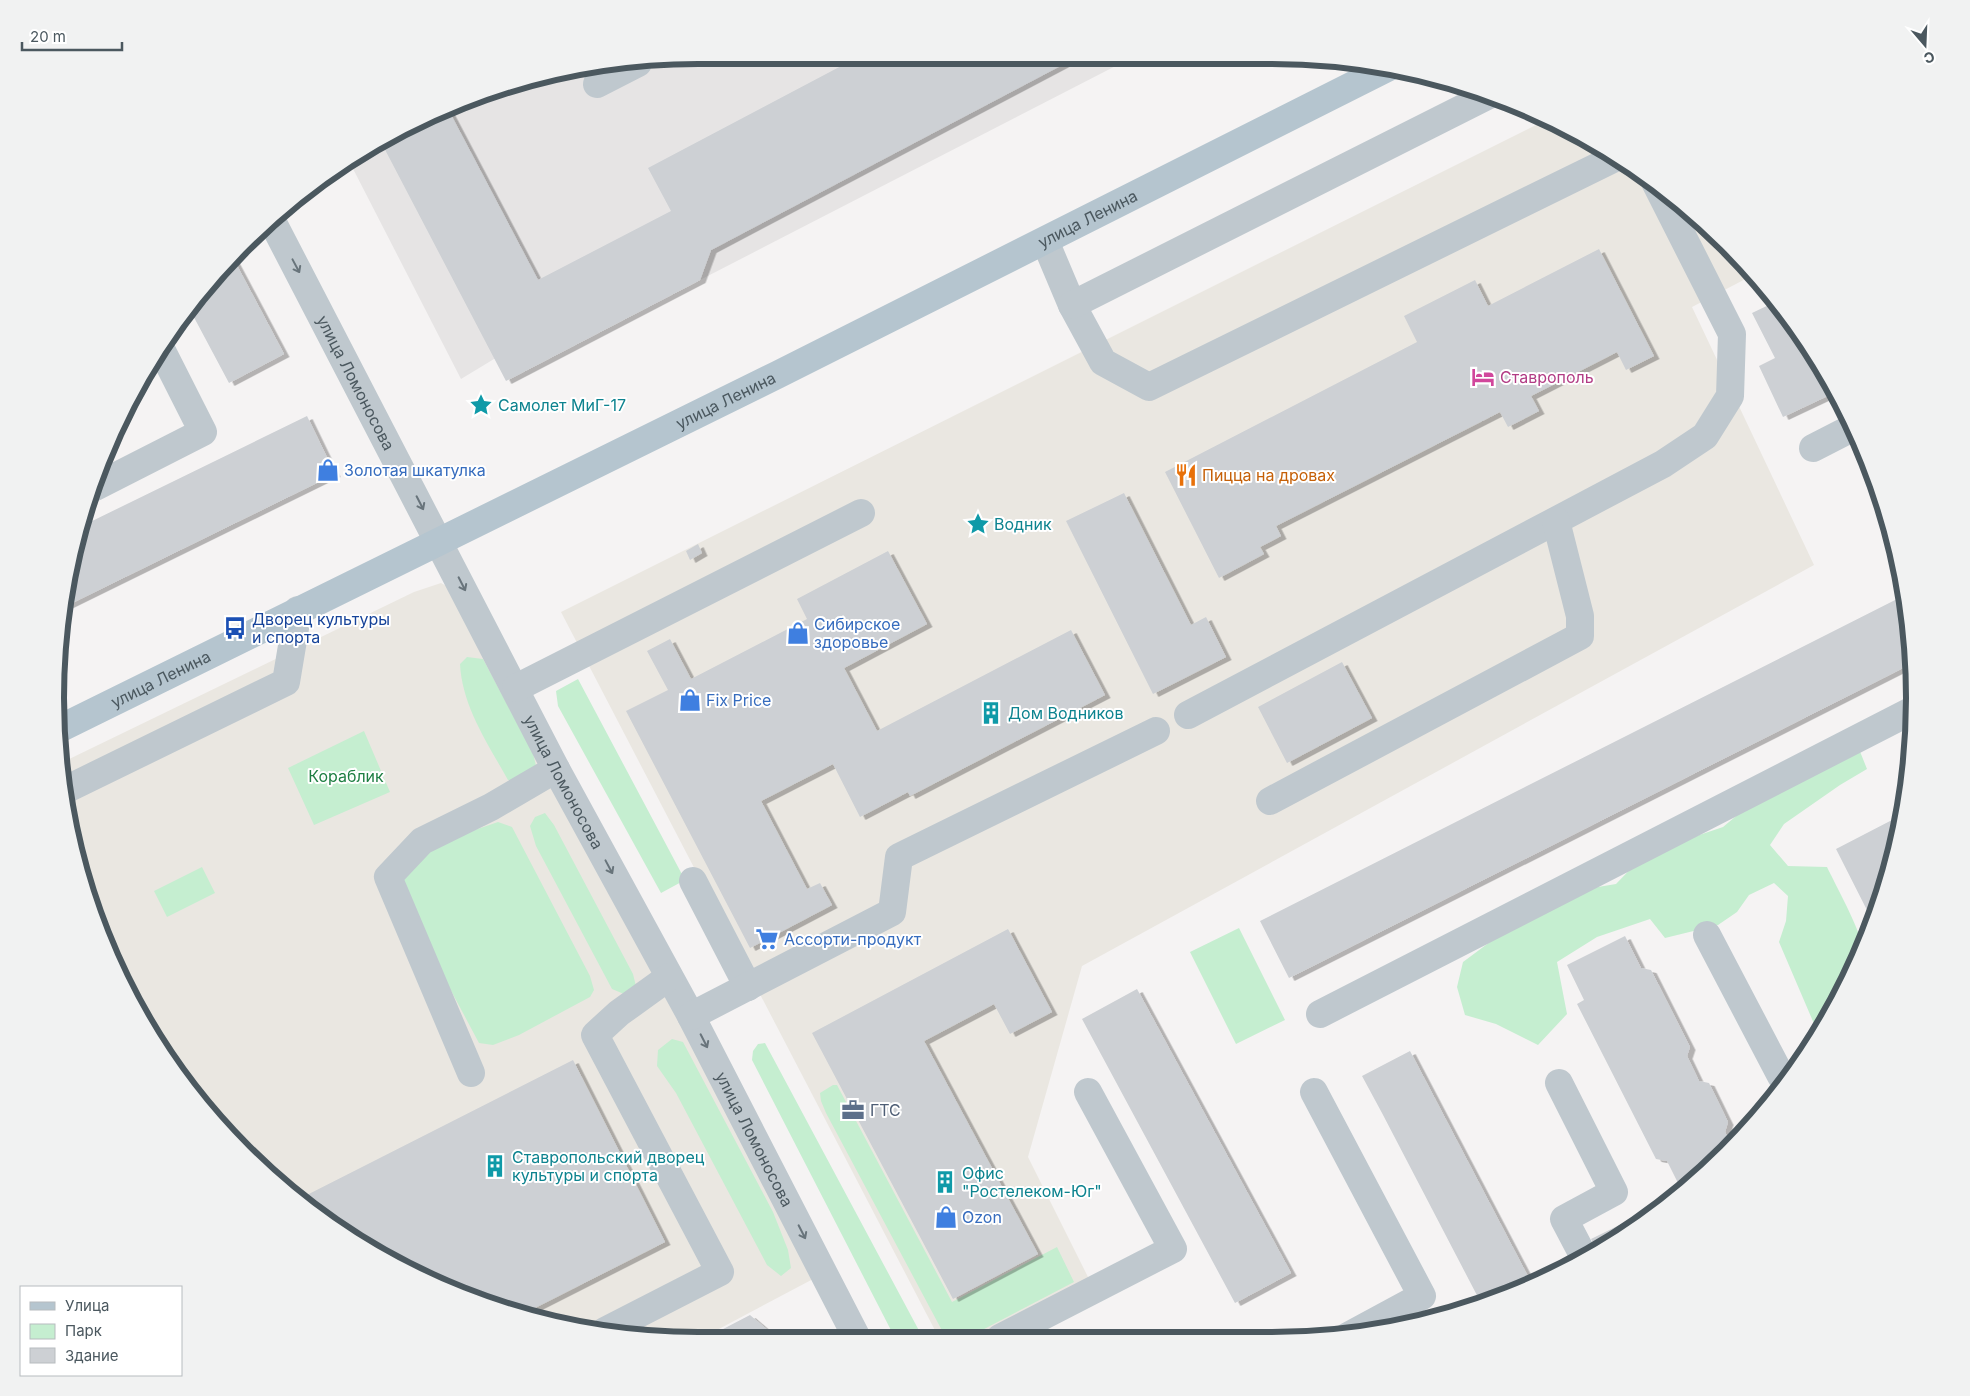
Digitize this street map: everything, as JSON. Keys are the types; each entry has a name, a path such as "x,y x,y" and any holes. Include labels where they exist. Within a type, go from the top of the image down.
{"main road":[{"name":"улица Ленина","path":"65,726 439,540 777,376 1377,73"}],"street":[{"path":"597,84 629,68"},
{"path":"1072,305 1481,99"},
{"path":"1045,241 1072,305 1103,362 1149,387 1608,161"},
{"path":"1188,715 1662,464 1705,436 1730,396 1732,334 1664,200"},
{"name":"улица Ломоносова","path":"275,226 556,768 668,977 691,1016 854,1332"},
{"path":"101,484 203,432 165,356"},
{"path":"1813,448 1847,431"},
{"path":"516,688 861,513"},
{"path":"1270,800 1580,636 1580,616 1556,521"},
{"path":"70,787 286,682 298,610"},
{"path":"1320,1014 1906,714"},
{"path":"691,1016 892,912 899,857 1156,731"},
{"path":"471,1073 388,877 422,841 491,807 556,768"},
{"path":"693,880 748,987"},
{"path":"1707,935 1781,1076"},
{"path":"613,1327 720,1272 595,1035 619,1014 668,977"},
{"path":"1559,1082 1614,1192 1564,1219 1581,1251"},
{"path":"1012,1332 1172,1249 1088,1092"},
{"path":"1314,1092 1422,1296 1369,1325"}],"shaded area":[{"path":"1120,64 700,280 494,359 461,379 352,167 417,129 494,97 534,85 615,69 657,65"},
{"path":"1540,123 1589,149 1658,195 1690,221 1747,278 1692,307 1814,565 1082,966 1028,1157 1090,1281 993,1332 936,1332 561,612"},
{"path":"441,583 457,592 815,1278 713,1332 657,1331 615,1327 534,1311 494,1299 417,1267 346,1225 280,1175 221,1116 195,1084 149,1015 129,979 112,941 97,902 85,862 76,822 67,760 414,592"}],"green space":[{"path":"467,657 483,659 533,753 537,770 519,782 508,780 471,710 462,680 460,664"},
{"path":"578,679 685,880 661,893 558,706 556,691"},
{"name":"Кораблик","path":"364,731 390,792 314,825 288,768"},
{"path":"1859,749 1867,769 1840,785 1784,824 1770,845 1788,866 1827,867 1860,937 1841,979 1815,1025 1779,942 1786,921 1788,896 1774,883 1749,895 1737,912 1718,925 1665,938 1650,919 1597,937 1557,962 1567,1014 1538,1045 1496,1024 1465,1015 1457,987 1463,962 1498,936 1592,888 1616,884 1646,853 1723,827 1759,797"},
{"path":"545,813 554,825 633,974 636,986 624,994 612,989 536,846 530,826 535,817"},
{"path":"498,822 512,827 590,976 594,990 590,997 519,1035 493,1045 479,1043 408,910 403,879 427,852 466,833"},
{"path":"202,867 215,893 167,917 154,891"},
{"path":"1239,928 1285,1020 1236,1044 1190,952"},
{"path":"672,1039 683,1042 773,1212 788,1250 791,1268 781,1276 767,1265 676,1093 657,1066 658,1050"},
{"path":"765,1043 920,1332 892,1332 752,1060 753,1051 758,1044"},
{"path":"833,1085 837,1085 952,1302 1057,1247 1074,1282 978,1332 943,1332 826,1113 820,1093"}],"building":[{"path":"845,64 1064,64 711,250 700,280 506,381 384,147 417,129 451,114 538,280 671,211 648,168"},
{"path":"1599,249 1654,356 1626,370 1617,352 1531,396 1539,411 1508,427 1500,412 1276,526 1281,536 1260,547 1264,554 1219,578 1165,472 1417,342 1404,316 1475,280 1488,306"},
{"path":"236,264 284,354 229,383 193,315"},
{"path":"1769,305 1799,346 1829,395 1783,417 1759,366 1775,358 1752,313"},
{"path":"307,416 335,474 71,604 88,523"},
{"path":"1124,493 1191,625 1206,617 1226,657 1153,694 1066,521"},
{"path":"698,544 702,553 690,560 686,551"},
{"path":"888,551 927,624 844,668 877,731 1071,630 1105,695 910,796 908,792 860,817 833,764 761,801 807,889 820,883 832,905 750,948 626,711 668,690 647,651 670,639 691,679 807,619 797,599"},
{"path":"1898,598 1905,667 1289,978 1260,921"},
{"path":"1342,662 1372,718 1287,763 1258,707"},
{"path":"1892,820 1894,823 1885,862 1869,913 1836,849"},
{"name":"Офис \"Ростелеком-Юг\"","path":"1008,929 1052,1012 1010,1034 994,1004 924,1041 1038,1254 953,1299 812,1033"},
{"path":"1625,936 1641,968 1651,970 1690,1047 1687,1056 1699,1081 1709,1083 1728,1122 1725,1132 1728,1138 1679,1184 1667,1161 1656,1159 1577,1004 1584,1000 1567,965"},
{"path":"1137,989 1291,1273 1235,1303 1082,1019"},
{"path":"1410,1051 1529,1278 1478,1298 1362,1076"},
{"name":"Ставропольский дворец культуры и спорта","path":"573,1060 665,1242 531,1310 494,1299 417,1267 346,1225 305,1196"},
{"path":"1635,1218 1594,1244 1591,1239"},
{"path":"750,1315 770,1332 717,1332"}],"place":[{"name":"Ставрополь","path":"1483,377"},
{"name":"Самолет МиГ-17","path":"481,405"},
{"name":"Золотая шкатулка","path":"328,470"},
{"name":"Пицца на дровах","path":"1186,475"},
{"name":"Водник","path":"978,524"},
{"name":"Дворец культуры и спорта","path":"235,628"},
{"name":"Сибирское здоровье","path":"798,633"},
{"name":"Fix Price","path":"690,700"},
{"name":"Дом Водников","path":"991,713"},
{"name":"Ассорти-продукт","path":"767,939"},
{"name":"ГТС","path":"853,1110"},
{"name":"Ставропольский дворец культуры и спорта","path":"495,1166"},
{"name":"Офис \"Ростелеком-Юг\"","path":"945,1182"},
{"name":"Ozon","path":"946,1217"}]}
